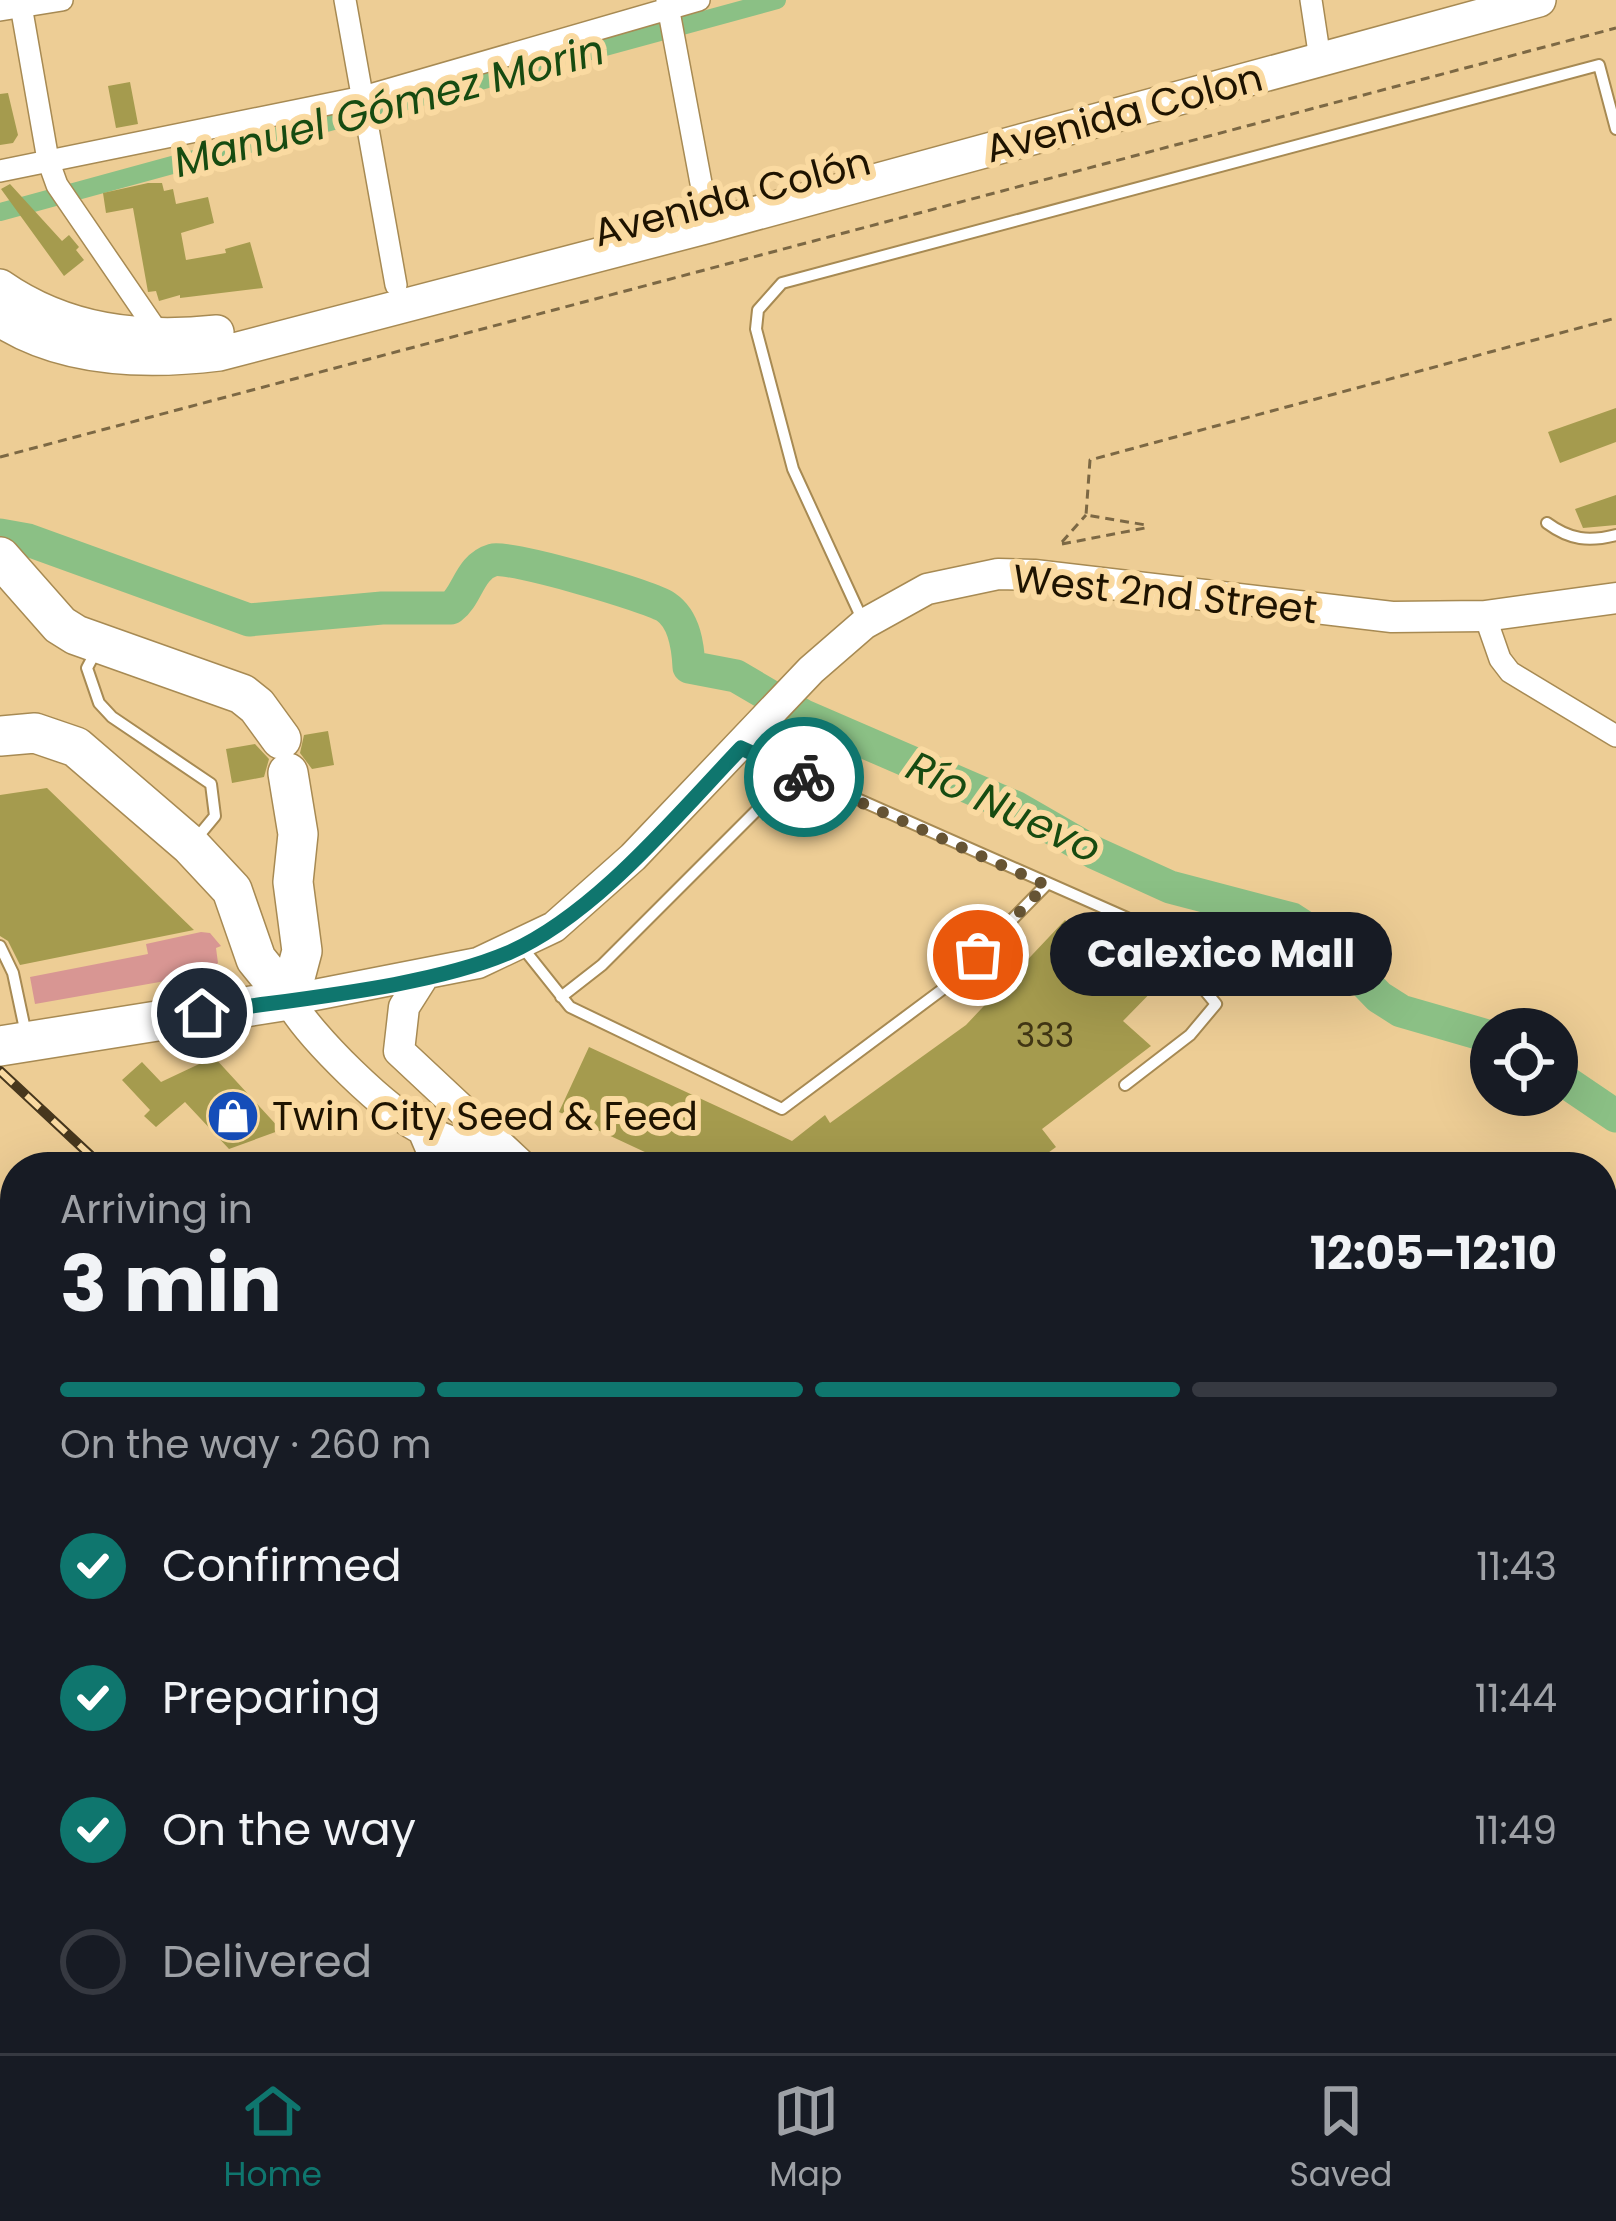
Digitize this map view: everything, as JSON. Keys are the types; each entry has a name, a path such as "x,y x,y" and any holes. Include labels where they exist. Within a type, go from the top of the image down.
{"highway":[{"path":"0,557 60,625 101,646 242,694 257,706 284,756 298,834 293,882 302,951 290,1000"},
{"path":"0,736 35,733 76,747 190,845 232,890 256,959 290,1000"},
{"name":"West 2nd Street","path":"14,1043 290,1000"}],"main road":[{"path":"1318,48 1466,0"},
{"name":"Avenida Colon","path":"707,216 1318,48 1539,0"},
{"name":"Avenida Colón","path":"0,286 24,303 101,332 161,338 223,331 396,285 707,216"},
{"name":"Avenida Colón","path":"0,320 89,355 170,360 219,354 707,216"}],"street":[{"path":"62,0 13,6 48,160 70,209 161,338"},
{"path":"345,0 396,285"},
{"path":"0,171 363,97 668,5 699,0"},
{"path":"1311,0 1318,48"},
{"path":"668,5 707,216"},
{"name":"West 2nd Street","path":"290,1000 478,963 521,946 574,913 811,670 864,624 927,589 998,574 1347,614 1485,616 1616,598"},
{"path":"1485,616 1500,659 1510,672 1616,736"},
{"path":"423,977 404,1007 399,1051 507,1152"},
{"path":"290,1000 326,1050 423,1130 464,1143 474,1152"},
{"path":"423,1130 432,1152"}],"lane":[{"path":"864,624 793,469 757,328 758,310 782,283 1616,60"},
{"path":"1599,65 1616,129"},
{"path":"1547,523 1566,536 1591,540 1616,535"},
{"path":"101,646 87,668 98,703 214,790 215,816 190,845"},
{"path":"749,738 795,772 1149,931 1213,997 1213,1014 1126,1084"},
{"path":"561,997 602,965 795,772"},
{"path":"521,946 561,997 586,1016 782,1109 946,986 1046,885"},
{"path":"0,946 13,974 14,1043"}],"path":[{"path":"0,457 1616,28"},
{"path":"1086,514 1146,525 1062,544 1086,514 1090,460 1616,318"}],"shaded area":[{"path":"210,933 221,946 216,948 218,963 205,974 35,1004 30,977 148,954 146,944"}],"building":[{"path":"130,82 138,124 116,128 108,86"},
{"path":"8,93 18,135 13,143 0,145 0,94"},
{"path":"162,183 164,191 173,189 176,204 208,197 214,223 181,233 186,260 226,253 225,249 250,242 263,288 159,301 156,291 148,292 133,208 106,213 103,193"},
{"path":"10,184 62,241 69,235 79,247 76,250 84,260 64,276 1,189"},
{"path":"1616,408 1616,442 1560,463 1548,432"},
{"path":"1616,495 1616,525 1583,528 1575,509"},
{"path":"328,731 334,765 312,769 300,753 304,735"},
{"path":"255,744 269,759 264,777 232,783 226,749"},
{"path":"47,788 194,930 20,965 8,941 0,936 0,795"},
{"path":"1065,920 1103,955 1123,935 1167,976 1123,1021 1151,1046 1042,1129 1056,1147 1049,1152 645,1152 559,1112 589,1047 792,1141 825,1115 830,1123 966,1025"},
{"name":"Twin City Seed & Feed","path":"214,1057 281,1130 229,1149 185,1102 156,1127 144,1116 150,1110 122,1080 142,1062 161,1082"}],"waterway":[{"name":"Manuel Gómez Morin","path":"0,212 777,0"},
{"name":"Río Nuevo","path":"0,535 28,540 249,620 382,608 451,608 479,569 493,560 550,570 634,594 666,607 677,619 689,667 736,676 804,716 1017,808 1095,853 1170,887 1292,919 1323,939 1379,997 1401,1011 1470,1031"},
{"name":"Río Nuevo","path":"1578,1090 1616,1116"}],"railway":[{"path":"0,1071 87,1152"}],"way so far":[{"path":"804,777 1046,885 978,955"}],"place":[{"name":"Calexico Mall","path":"978,955"},
{"name":"Twin City Seed & Feed","path":"233,1116"}],"route":[{"path":"202,1013 423,977 508,953 574,913 741,748 804,777"}]}
